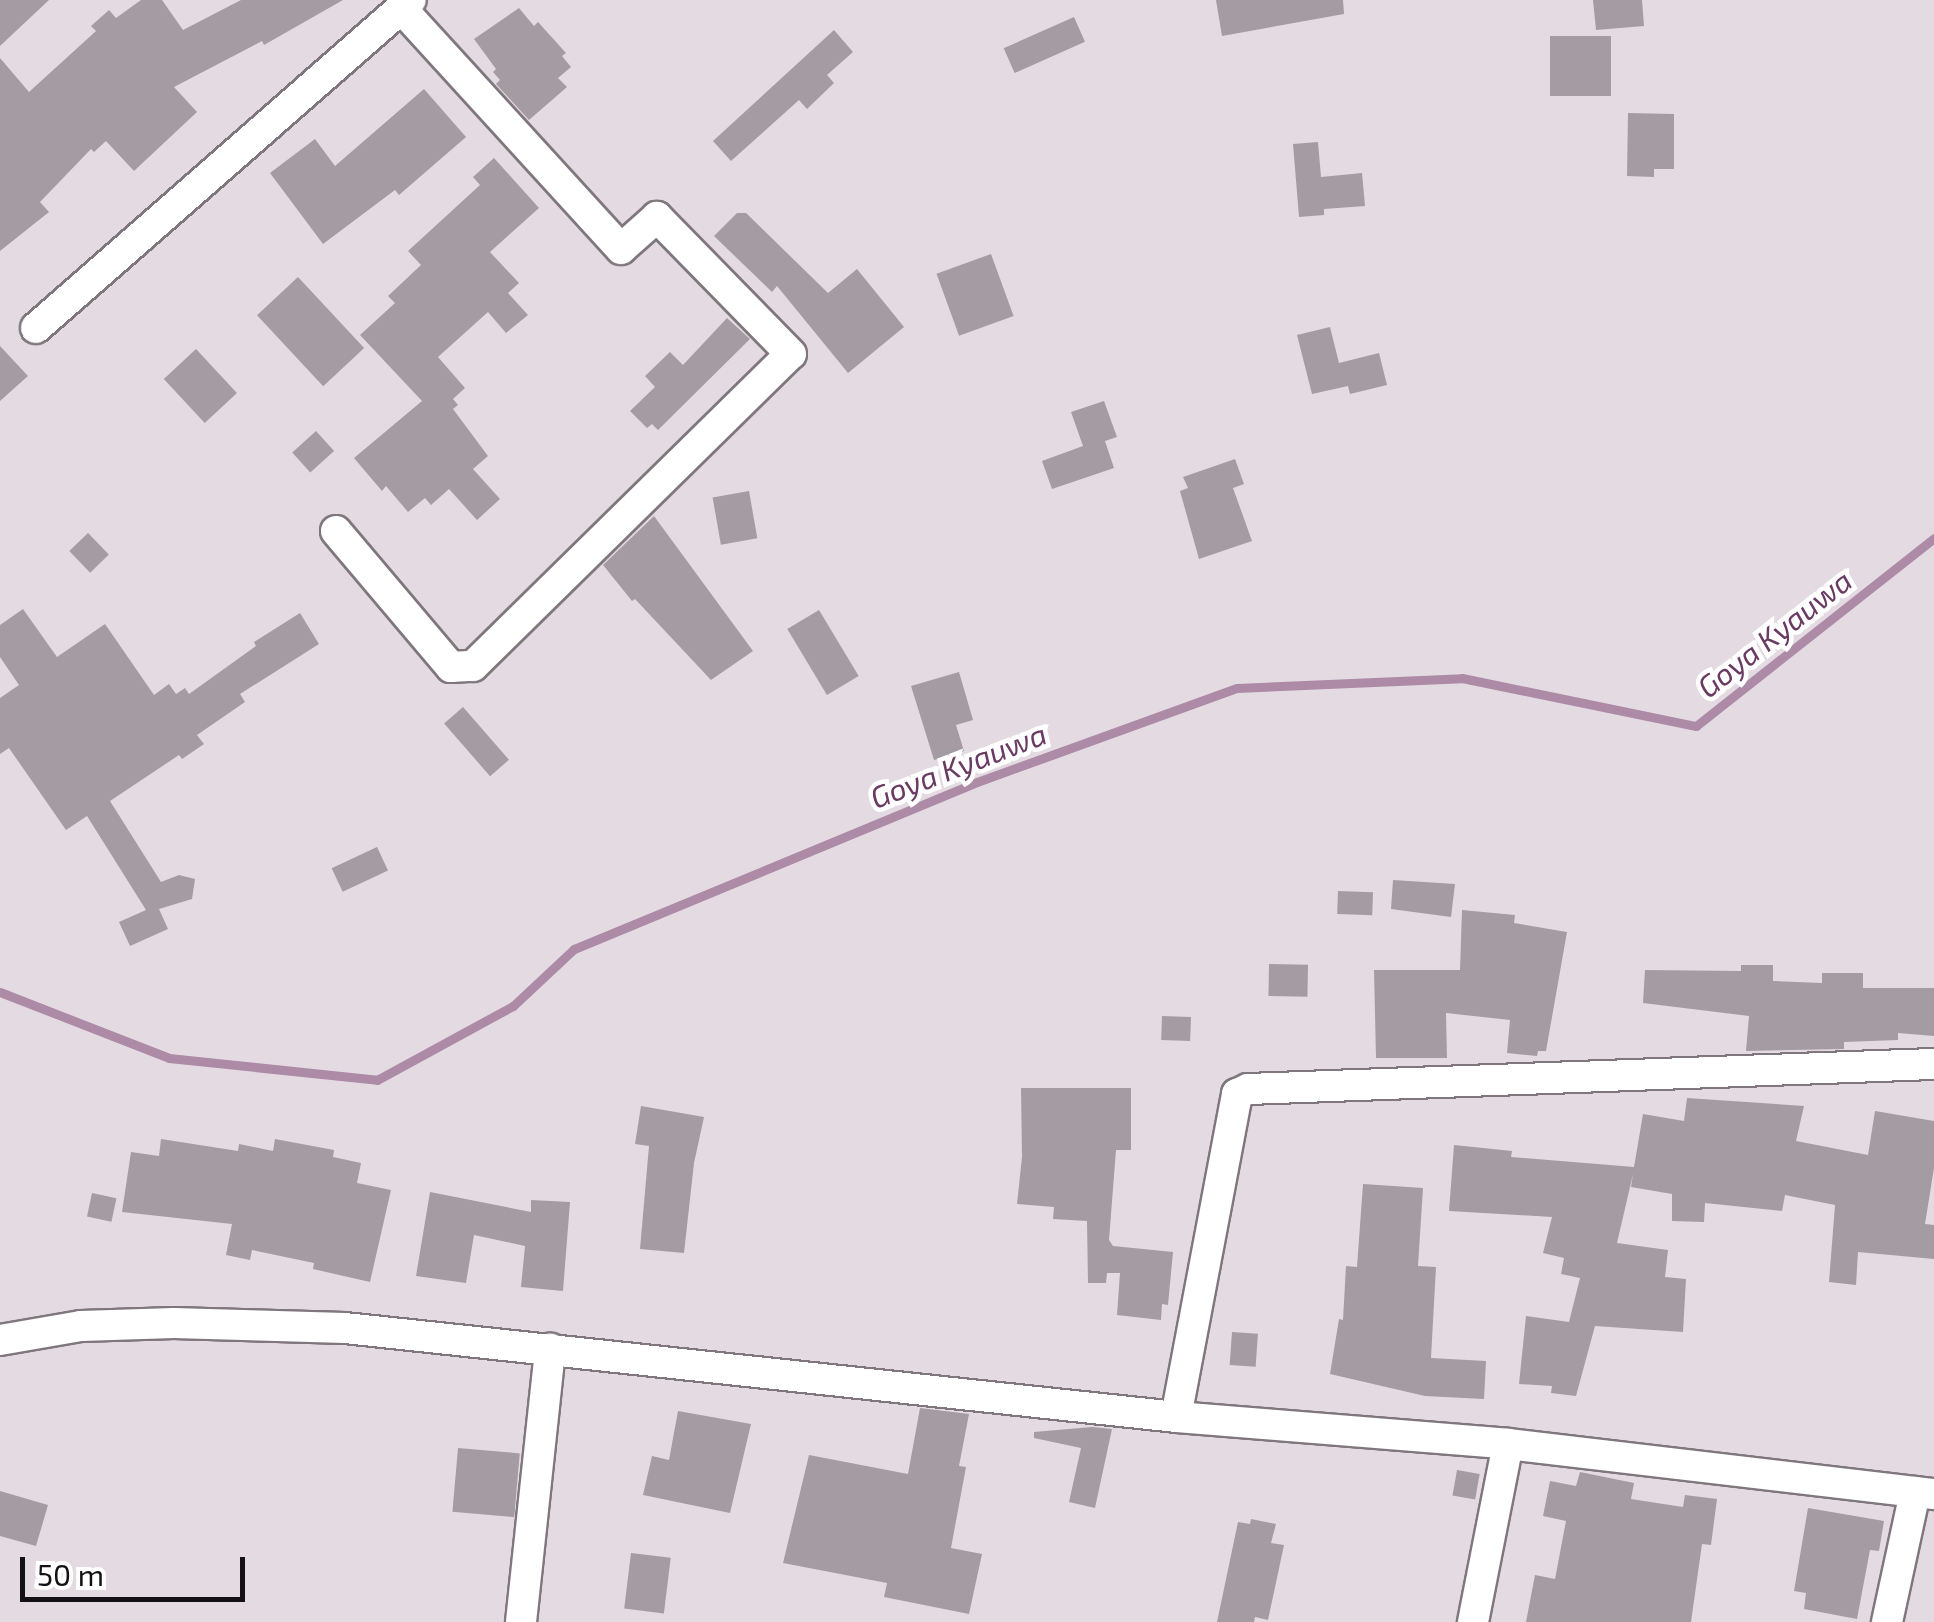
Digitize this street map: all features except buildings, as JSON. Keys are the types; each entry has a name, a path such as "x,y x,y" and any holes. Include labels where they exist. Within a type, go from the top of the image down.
{"street":[{"path":"36,328 406,4 621,250 657,217 791,354 473,666 451,668 336,531"},
{"path":"1176,1417 1237,1094 1248,1089 1934,1064"},
{"path":"0,1340 81,1326 174,1323 346,1328 1176,1417 1508,1444 1925,1493 1887,1622"},
{"path":"520,1622 550,1349"},
{"path":"1473,1622 1508,1444"}],"waterway":[{"name":"Goya Kyauwa","path":"0,992 169,1058 377,1080 513,1006 574,949 977,782 1237,688 1462,678 1696,726 1934,538"}]}
